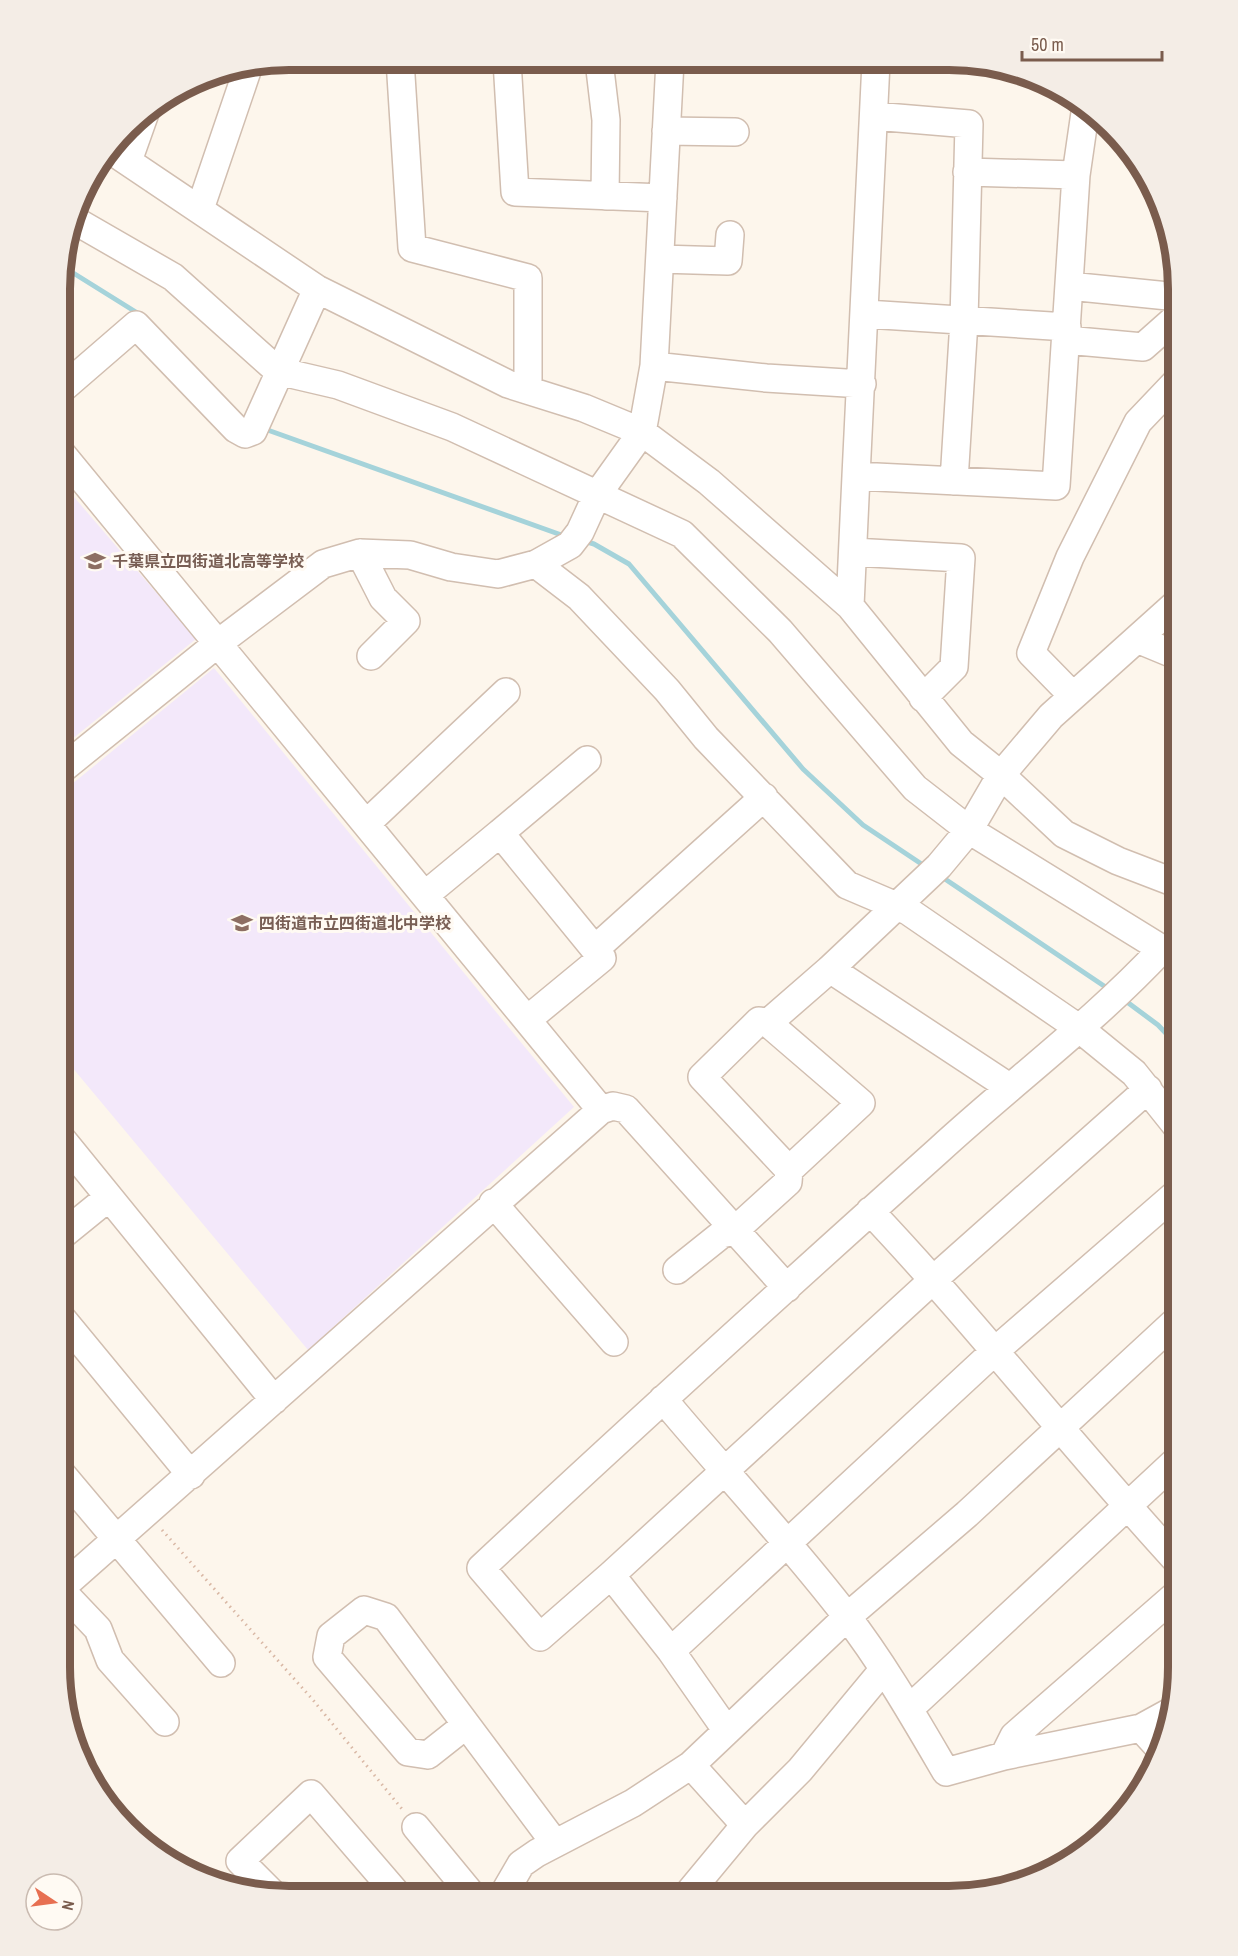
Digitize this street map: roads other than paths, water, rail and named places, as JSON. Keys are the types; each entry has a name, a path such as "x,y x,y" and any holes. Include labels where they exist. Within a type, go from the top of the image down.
{"street":[{"path":"401,70 412,248 528,278 528,390"},
{"path":"508,70 515,192 663,198"},
{"path":"600,70 606,120 605,196"},
{"path":"70,763 217,644 323,564 360,553 410,555 451,567 498,574 536,564 575,538 597,495 642,432 654,366 669,70"},
{"path":"850,606 866,314 876,70"},
{"path":"200,209 246,75"},
{"path":"874,116 969,124 964,321 954,481"},
{"path":"856,476 1056,486 1076,175 1084,118"},
{"path":"666,131 735,132"},
{"path":"128,142 120,156 317,289 508,384 584,408 642,432 709,482 850,606 922,698 961,743 1001,775 1065,834 1118,861 1168,880"},
{"path":"967,171 1076,175"},
{"path":"81,224 173,277 278,371 338,386 452,427 682,534 780,631 915,788 969,830 1168,951"},
{"path":"660,259 728,261 730,235"},
{"path":"1069,286 1168,296"},
{"path":"70,382 136,325 236,429 245,434 255,425 317,289"},
{"path":"866,314 964,321 1143,347 1168,324"},
{"path":"654,366 766,378 862,384"},
{"path":"1073,696 1031,653 1071,557 1138,422 1168,390"},
{"path":"70,464 601,1110"},
{"path":"853,552 961,558 954,667 922,698"},
{"path":"360,553 383,598 406,621 371,656"},
{"path":"536,564 579,597 667,690 706,738 847,885 908,911 1080,1029 1114,1054 1148,1089 1168,1115"},
{"path":"768,1023 830,969 933,871 969,830 1001,775 1051,716 1168,611"},
{"path":"1137,639 1168,652"},
{"path":"366,824 506,692"},
{"path":"425,896 586,760"},
{"path":"595,949 764,797"},
{"path":"500,833 602,958 528,1019"},
{"path":"1148,1089 540,1637 481,1568 870,1211 1009,1087 1168,954"},
{"path":"830,969 1009,1087"},
{"path":"677,1269 722,1234 734,1231 788,1182 789,1170 861,1103 768,1023 759,1021 702,1077 789,1170"},
{"path":"70,1580 148,1514 493,1203 601,1110 613,1106 626,1109 787,1288"},
{"path":"70,1149 274,1400"},
{"path":"70,1229 109,1197"},
{"path":"671,1651 996,1350 1168,1201"},
{"path":"493,1203 614,1342"},
{"path":"870,1211 996,1350 1127,1507 1168,1551"},
{"path":"70,1328 191,1475"},
{"path":"508,1886 521,1864 554,1842 633,1803 691,1766 847,1617 967,1514 1168,1328"},
{"path":"663,1399 724,1472 789,1543 847,1617 909,1709 946,1772 1004,1756 1141,1728 1161,1717"},
{"path":"909,1709 1168,1468"},
{"path":"70,1484 221,1663"},
{"path":"611,1575 671,1651 727,1731"},
{"path":"70,1600 98,1629 110,1660 165,1722"},
{"path":"1004,1756 1014,1736 1168,1602"},
{"path":"466,1725 428,1755 408,1752 327,1657 331,1636 364,1610 386,1617 554,1842"},
{"path":"695,1886 745,1826 800,1770 883,1670"},
{"path":"1141,1728 1154,1742"},
{"path":"691,1766 745,1826"},
{"path":"263,1884 240,1861 311,1794 390,1886"},
{"path":"416,1827 465,1886"}],"waterway":[{"path":"71,272 139,314"},
{"path":"262,428 567,537"},
{"path":"584,541 594,544 629,564 803,769 863,825 926,867"},
{"path":"939,875 1110,990"},
{"path":"1123,999 1158,1025 1168,1036"}],"place":[{"name":"千葉県立四街道北高等学校","path":"95,561"},
{"name":"四街道市立四街道北中学校","path":"242,923"}]}
